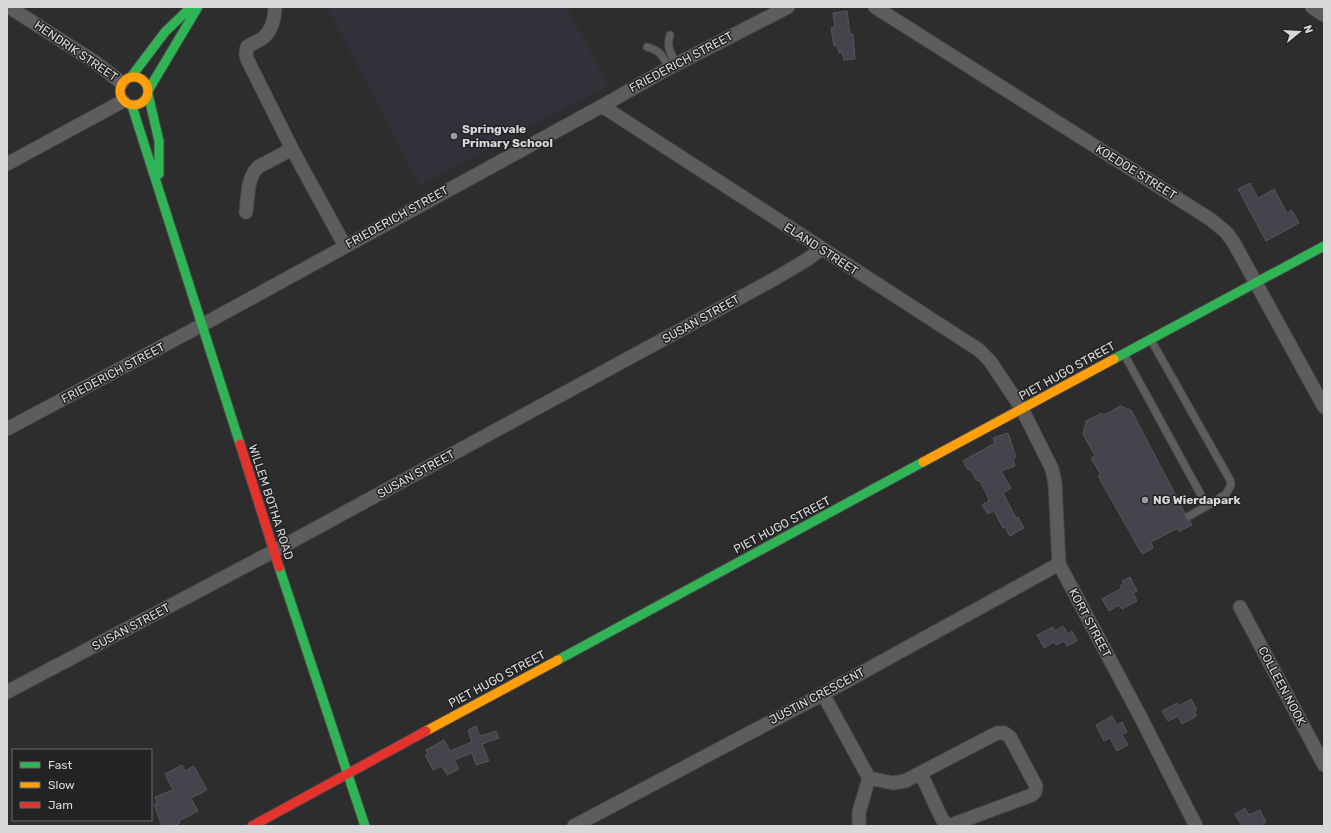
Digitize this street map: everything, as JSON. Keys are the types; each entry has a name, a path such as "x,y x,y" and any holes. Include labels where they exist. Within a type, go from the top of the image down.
{"street":[{"name":"HENDRIK STREET","path":"9,7 127,80"},
{"path":"127,80 135,77 142,79 147,85 147,99 143,103 137,106 128,103 120,96 120,90 127,80 165,32 192,7"},
{"path":"148,91 198,7"},
{"path":"275,7 274,16 269,31 264,37 248,47 246,54 249,63 292,148 345,246"},
{"name":"FRIEDERICH STREET","path":"7,429 202,325 602,106 672,65 788,7"},
{"name":"KOEDOE STREET","path":"875,7 1210,219 1230,236 1324,407"},
{"path":"1312,7 1324,15"},
{"name":"WILLEM BOTHA ROAD","path":"148,91 159,141 158,185"},
{"path":"7,164 128,103"},
{"name":"WILLEM BOTHA ROAD","path":"128,103 158,185 274,551 365,826"},
{"name":"ELAND STREET","path":"602,106 983,353 1022,409"},
{"path":"246,212 251,179 258,167 292,148"},
{"name":"PIET HUGO STREET","path":"252,826 1324,246"},
{"name":"SUSAN STREET","path":"7,692 274,551 776,278 808,259 821,249"},
{"name":"KORT STREET","path":"1022,409 1052,469 1054,476 1059,564 1196,826"},
{"name":"JUSTIN CRESCENT","path":"574,826 823,694 1059,564"},
{"name":"COLLEEN NOOK","path":"1240,607 1324,765"},
{"path":"823,694 869,778 859,812 858,826"},
{"path":"869,778 893,783 905,782 997,733 1004,733 1010,737 1036,786 1035,792 1032,795 951,825 946,824 942,819 921,774"}],"lane":[{"path":"670,35 667,42 672,65"},
{"path":"647,47 662,54 672,65"},
{"path":"1151,339 1230,480 1231,485 1226,494 1189,516"},
{"path":"1124,354 1207,506"}],"shaded area":[{"name":"Springvale Primary School","path":"327,7 567,7 608,85 420,186"}],"building":[{"path":"847,11 850,34 853,34 855,59 844,60 842,52 839,53 837,46 834,46 831,28 835,27 833,13"},
{"path":"1250,183 1258,198 1274,189 1287,213 1292,210 1299,223 1266,241 1238,189"},
{"name":"NG Wierdapark","path":"1120,406 1131,410 1185,513 1184,518 1190,521 1192,525 1179,531 1178,528 1151,542 1153,548 1142,554 1098,476 1101,475 1091,458 1095,456 1083,434 1086,421 1102,413 1103,415 1108,413"},
{"path":"1008,433 1016,457 1013,458 1015,466 1001,471 1011,488 1003,493 1016,518 1018,517 1024,528 1010,536 1005,527 1003,528 994,511 988,514 982,505 989,501 987,495 979,480 977,481 963,461 995,443 993,438"},
{"path":"1130,577 1137,591 1133,593 1137,601 1122,609 1119,605 1109,611 1102,599 1122,588 1120,586 1124,584 1122,581"},
{"path":"1063,626 1068,634 1072,631 1077,641 1067,646 1064,641 1056,645 1054,642 1044,648 1037,635 1053,627 1055,631"},
{"path":"1191,699 1197,710 1194,712 1197,716 1182,724 1178,716 1168,721 1162,711 1177,703 1179,706"},
{"path":"1112,716 1117,725 1122,722 1127,732 1122,735 1128,745 1117,751 1110,738 1104,741 1096,725"},
{"path":"476,726 480,736 496,731 499,738 482,744 489,761 476,765 472,753 454,760 459,769 447,775 442,766 433,770 425,755 428,754 426,750 444,740 450,751 472,742 468,730"},
{"path":"182,765 185,771 194,766 207,790 191,798 198,811 179,821 180,823 173,826 162,826 154,804 157,804 155,797 173,790 165,774"},
{"path":"1245,808 1249,815 1260,810 1266,822 1259,826 1242,826 1235,814"}],"traffic: fast":[{"path":"149,89 198,7"},
{"path":"131,77 165,32 190,8"},
{"path":"148,94 159,141 159,174"},
{"path":"132,106 240,444"},
{"path":"1114,359 1324,246"},
{"path":"558,660 923,462"},
{"path":"279,567 365,826"}],"traffic: slow":[{"path":"134,77 140,78 144,81 147,85 148,91 147,97 144,101 140,104 134,105 128,104 124,101 121,97 120,91 121,85 124,81 128,78 134,77"},
{"path":"923,462 1114,359"},
{"path":"426,731 558,660"}],"traffic: jam":[{"path":"240,444 279,567"},
{"path":"252,826 426,731"}],"place":[{"name":"Springvale Primary School","path":"454,136"},
{"name":"NG Wierdapark","path":"1145,500"}]}
